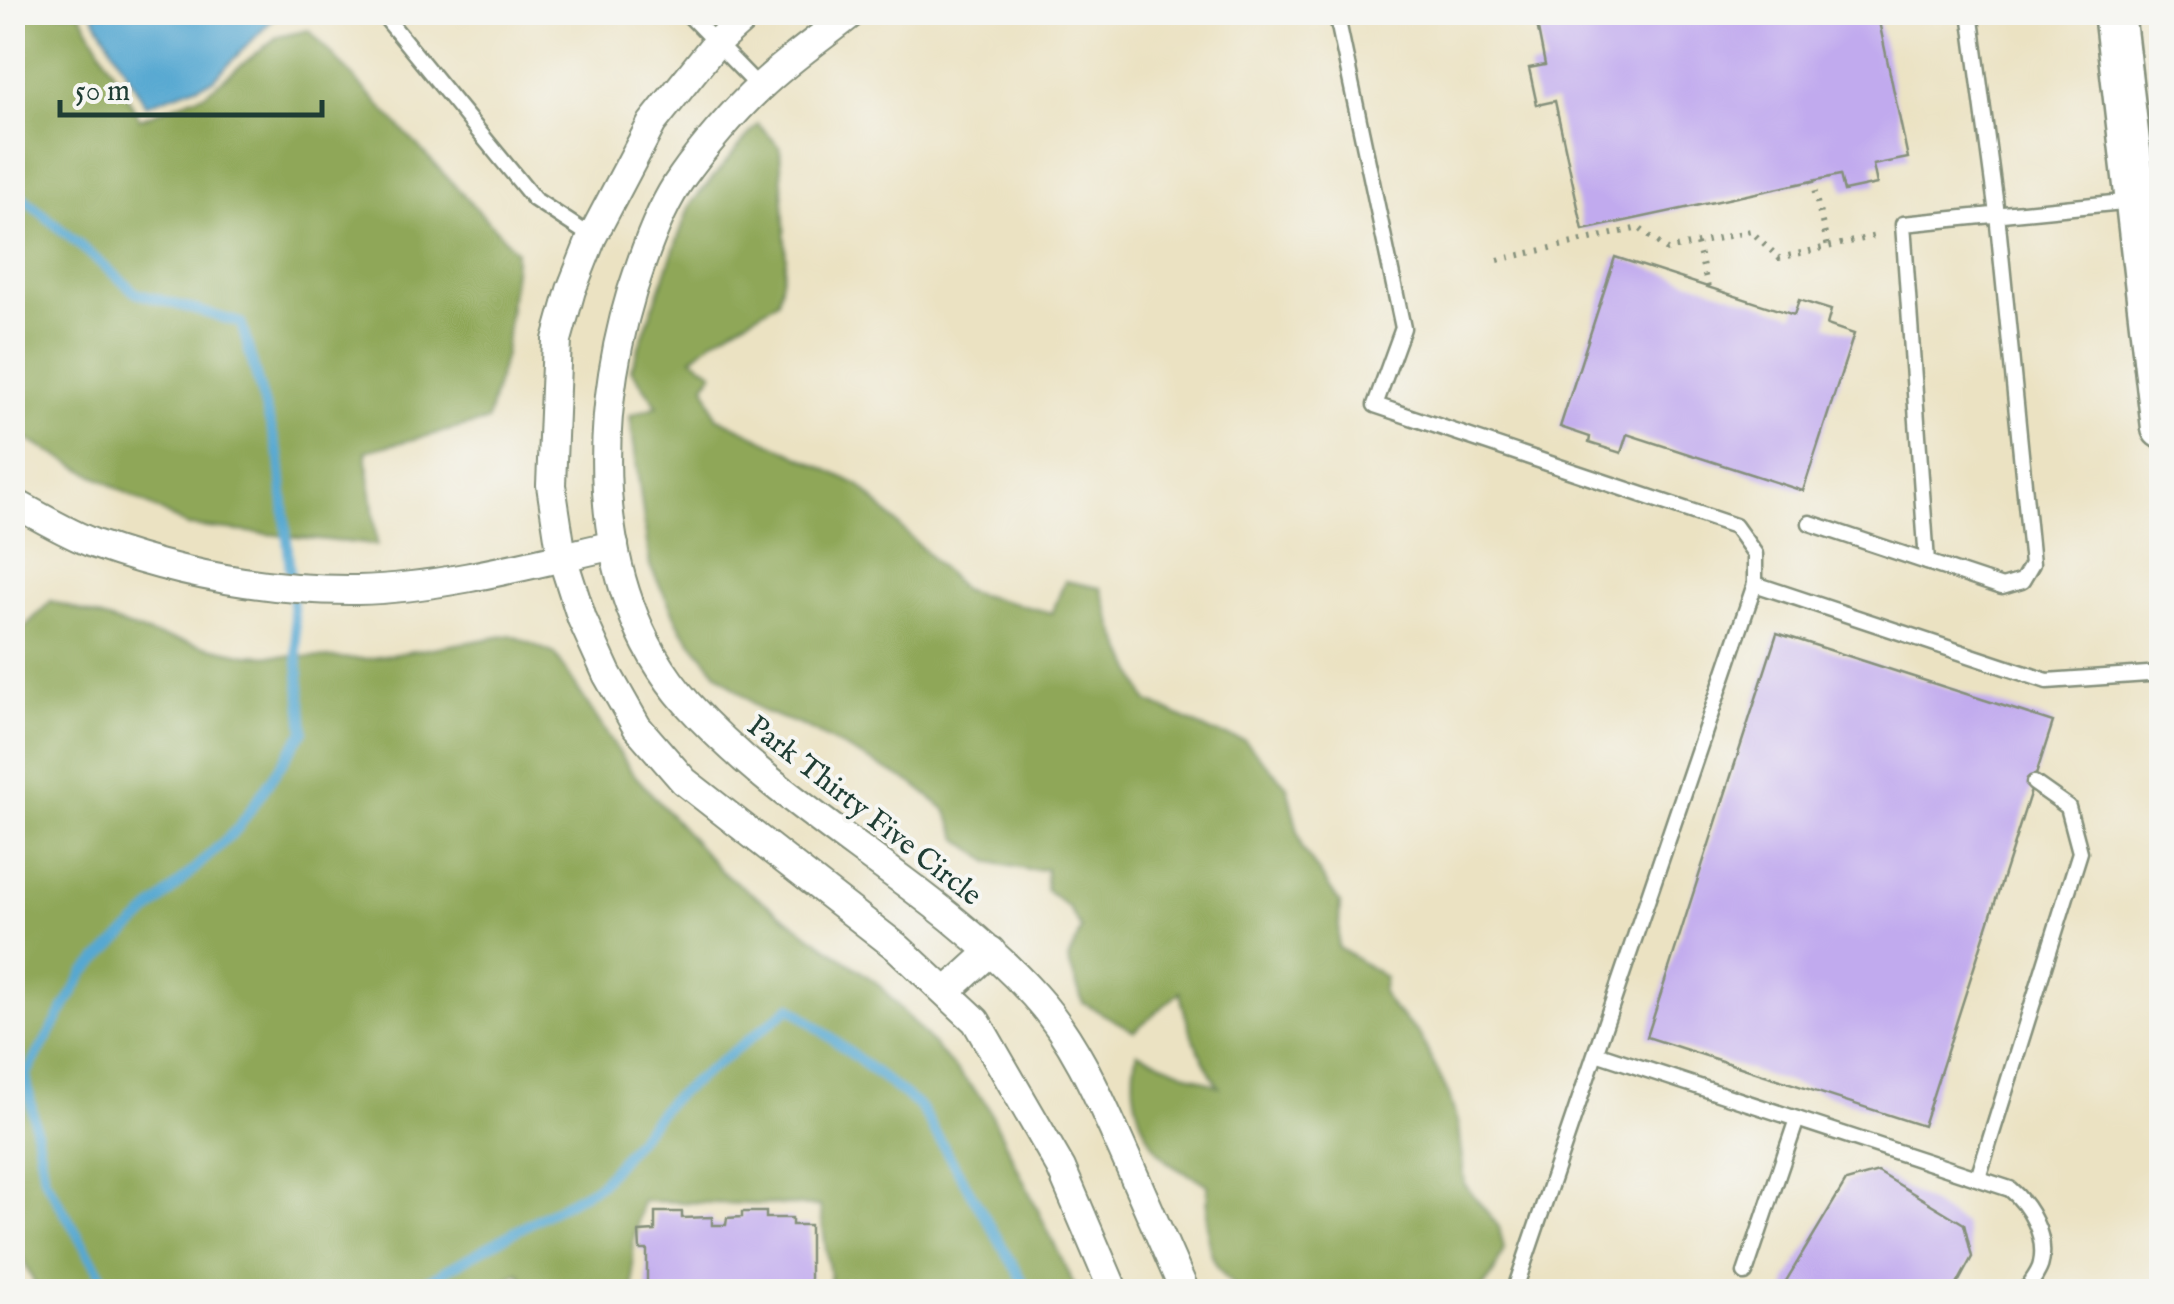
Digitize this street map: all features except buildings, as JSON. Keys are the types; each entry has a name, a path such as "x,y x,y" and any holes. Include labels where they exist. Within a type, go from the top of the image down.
{"main road":[{"path":"2114,12 2162,428"}],"street":[{"path":"751,12 716,44 652,123 592,237 571,290 556,340 551,485 562,557 582,619 607,674 637,727 684,782 898,948 976,1021 1061,1168 1114,1292"},
{"name":"Park Thirty Five Circle","path":"853,12 759,88 680,179 650,240 626,306 614,358 607,486 614,545 630,606 650,648 684,699 770,781 898,874 991,950 1036,996 1068,1038 1098,1095 1185,1292"},
{"path":"12,502 90,542 163,566 259,586 359,590 454,579 614,545"},
{"path":"946,992 991,950"}],"lane":[{"path":"381,12 534,198 592,237"},
{"path":"686,12 759,88"},
{"path":"1336,12 1403,328 1375,405 1735,526 1755,554 1755,584 1514,1292"},
{"path":"1810,523 2002,587 2022,580 2032,564 1998,214 1970,12"},
{"path":"1927,562 1903,224 2136,200"},
{"path":"1755,584 2047,681 2162,672"},
{"path":"1978,1178 2080,852 2068,808 2034,783"},
{"path":"1596,1053 2010,1189 2027,1203 2040,1236 2042,1263 2025,1292"},
{"path":"1745,1273 1797,1118"}],"path":[{"path":"1812,181 1828,247"},
{"path":"1498,260 1639,228 1667,250 1751,232 1779,258 1904,230"},
{"path":"1696,244 1708,287"}],"green space":[{"path":"12,13 80,13 140,119 206,93 277,37 309,30 516,251 505,354 487,421 366,451 377,545 188,526 13,432"},
{"path":"758,124 780,147 786,258 778,301 713,340 692,358 713,372 705,385 716,417 859,485 964,591 1052,613 1065,581 1101,588 1115,631 1147,701 1212,732 1244,740 1287,786 1302,848 1340,903 1338,947 1385,977 1382,992 1392,1008 1419,1034 1449,1095 1458,1126 1465,1185 1499,1227 1504,1249 1480,1291 1241,1291 1218,1268 1212,1256 1207,1231 1208,1185 1171,1165 1157,1150 1143,1124 1135,1096 1137,1052 1219,1087 1195,1041 1180,992 1134,1031 1083,1003 1068,960 1081,929 1069,908 1046,890 1046,869 1029,870 990,862 959,839 946,810 912,783 803,726 762,711 718,674 682,630 650,566 630,415 658,406 631,369 690,205"},
{"path":"51,601 153,635 247,655 366,659 511,635 555,654 631,771 722,872 877,983 986,1103 1077,1291 832,1291 820,1206 642,1201 633,1245 633,1291 532,1291 519,1273 479,1292 38,1291 12,1235 12,640"}],"water":[{"path":"92,13 275,13 213,80 146,105"}],"waterway":[{"path":"12,188 136,293 241,323 280,459 304,731 238,828 84,973 26,1075 44,1177 111,1292"},
{"path":"407,1292 600,1184 669,1101 791,1007 920,1107 1026,1292"}]}
